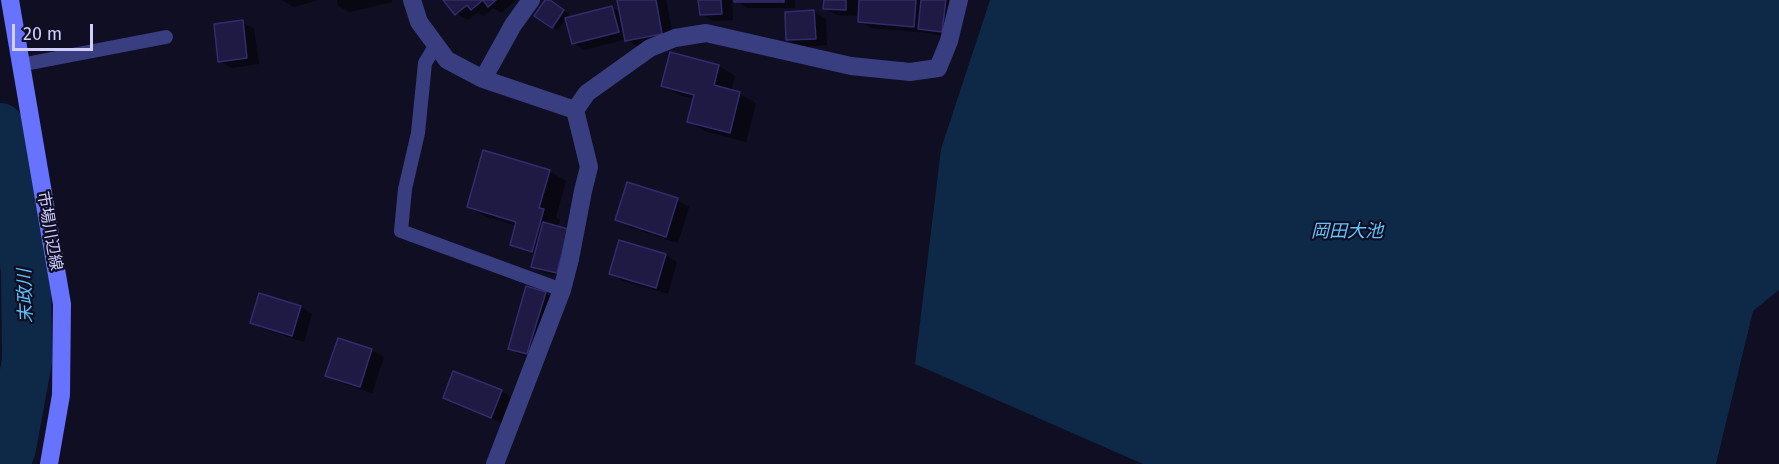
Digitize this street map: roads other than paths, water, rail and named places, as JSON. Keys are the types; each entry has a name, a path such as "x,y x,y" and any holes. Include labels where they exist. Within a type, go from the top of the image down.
{"main road":[{"name":"市場川辺線","path":"10,0 62,304 62,395 49,464"}],"street":[{"path":"412,0 418,22 447,60 483,79 575,110"},
{"path":"483,79 513,25 531,0"},
{"path":"575,110 588,93 650,48 675,38 706,33 851,66 910,72 938,68 949,41 959,0"},
{"path":"495,464 561,290 570,259 582,191 589,167 575,110"}],"lane":[{"path":"20,65 166,37"},
{"path":"436,45 425,63 418,133 405,189 401,231 561,290"}],"water":[{"name":"岡田大池","path":"990,0 1779,0 1779,290 1753,311 1716,464 1143,464 915,364 941,149"}],"waterway":[{"name":"末政川","path":"0,128 26,270 27,361 11,448 5,464"}]}
